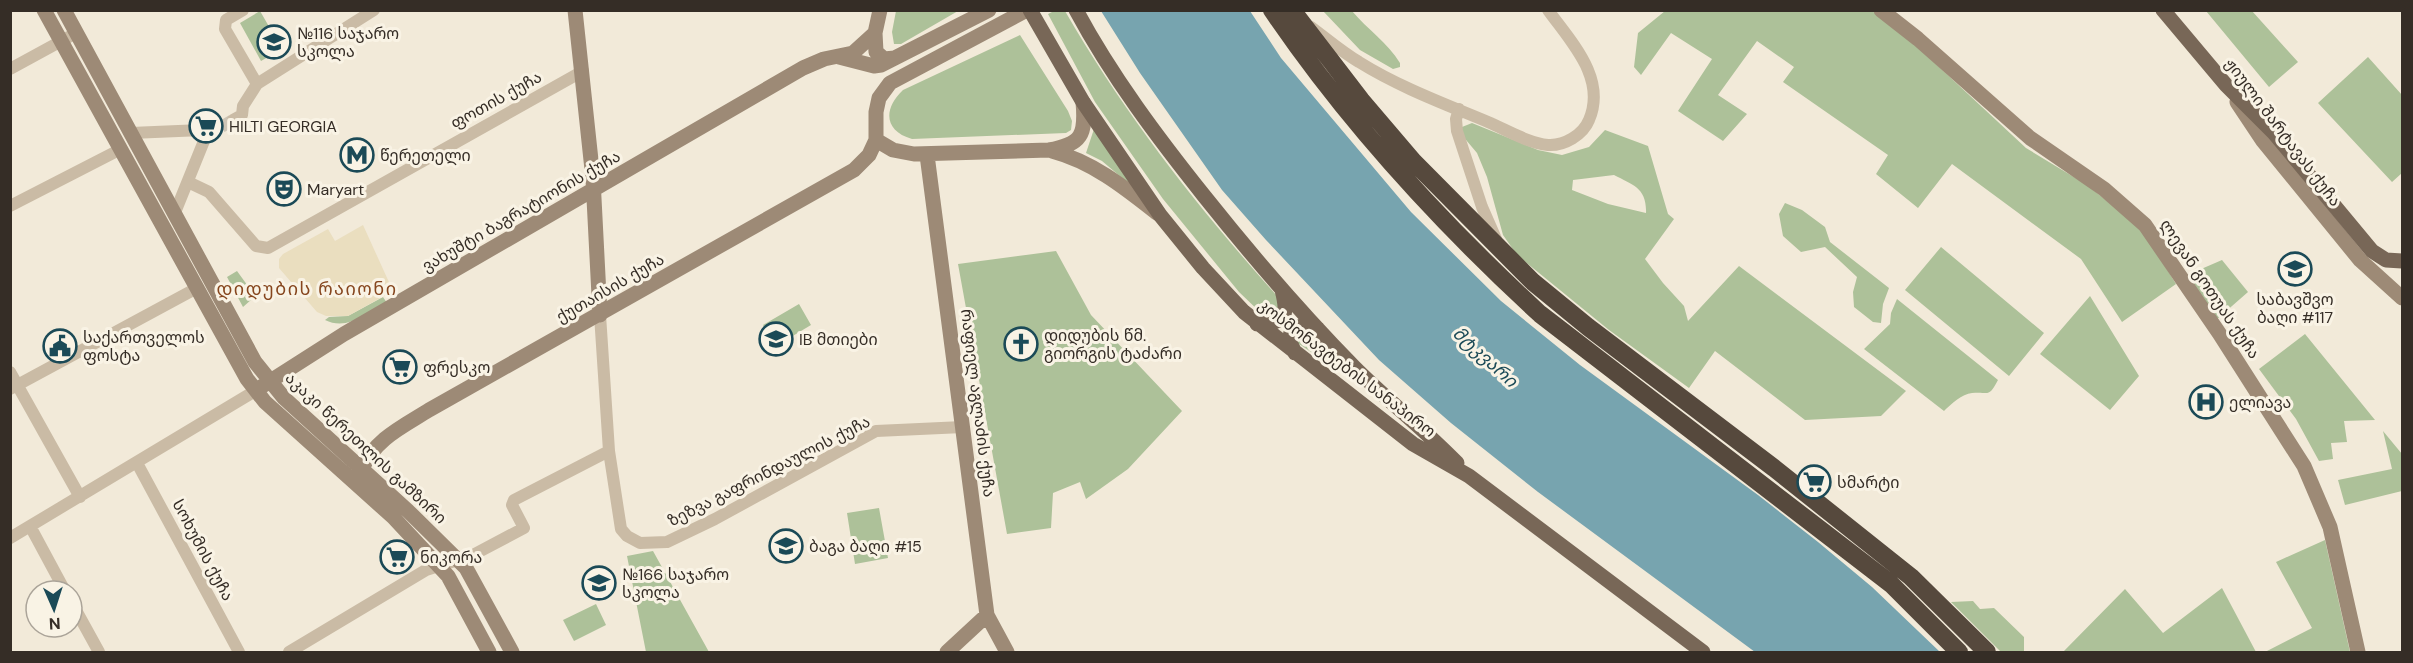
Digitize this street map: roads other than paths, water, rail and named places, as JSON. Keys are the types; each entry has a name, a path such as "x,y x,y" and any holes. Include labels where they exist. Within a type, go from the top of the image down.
{"highway":[{"path":"1272,10 1305,59 1401,176 1492,270 1548,321 1890,584 1959,652"},
{"path":"1294,13 1361,100 1413,161 1533,282 1587,327 1774,468 1911,577 1987,652"}],"main road":[{"name":"აკაკი წერეთლის გამზირი","path":"44,10 234,358 255,391 393,517 438,565 456,591 489,652"},
{"name":"აკაკი წერეთლის გამზირი","path":"64,10 244,344 269,382 299,413 458,559 480,590 512,652"},
{"path":"575,10 583,71 593,189 600,315"},
{"path":"880,10 874,46 879,57 895,58"},
{"path":"838,57 874,66 895,58 989,10"},
{"path":"1029,10 890,82 879,98 876,112 876,140 893,150 927,155 1049,150 1067,147 1080,137 1085,123 1083,102"},
{"name":"კოსმონავტების სანაპირო","path":"1029,10 1083,102 1160,215 1226,295 1257,324 1413,444 1469,476 1703,652"},
{"name":"კოსმონავტების სანაპირო","path":"1076,10 1108,66 1144,118 1225,223 1318,329 1356,368 1429,434 1469,476"},
{"name":"ლევან გოთუას ქუჩა","path":"1881,10 1918,39 2030,138 2104,189 2145,225 2226,343 2304,466 2330,526 2358,652"},
{"name":"ჟიული შარტავას ქუჩა","path":"2163,10 2226,85 2263,141 2360,260 2403,298"},
{"name":"ვახუშტი ბაგრატიონის ქუჩა","path":"255,391 344,334 803,68 824,59 853,53 875,33"},
{"path":"2226,85 2274,133 2372,251 2386,260 2403,261"},
{"name":"ქუთაისის ქუჩა","path":"362,469 368,456 382,440 429,410 854,170 869,155 876,140"},
{"path":"1049,150 1071,156 1096,168 1160,215"},
{"name":"რაფიელ აგლაძის ქუჩა","path":"927,155 987,615 1007,652"},
{"path":"1257,324 1276,322 1284,315 1285,303 1282,290"},
{"path":"1296,354 1289,340 1292,328 1305,325 1318,329"},
{"path":"947,652 987,615"}],"street":[{"path":"243,10 226,20 225,29 257,84"},
{"path":"231,117 242,115 243,106 257,84 374,10"},
{"path":"1294,13 1359,62 1459,110 1521,136 1550,145 1563,143 1584,129 1590,119 1595,98 1592,82 1582,56 1548,10"},
{"path":"10,69 76,33"},
{"name":"ფოთის ქუჩა","path":"188,182 209,192 256,246 268,248 583,71"},
{"path":"1459,110 1456,119 1457,131 1482,207 1501,252"},
{"path":"131,133 203,134 188,182 174,215"},
{"path":"10,206 121,149"},
{"path":"14,387 196,288"},
{"path":"289,652 426,570 471,556 524,528 512,505 514,500 609,451 600,315"},
{"path":"10,372 14,387 80,497"},
{"name":"ვახუშტი ბაგრატიონის ქუჩა","path":"10,538 255,391"},
{"name":"ზეზვა გაფრინდაულის ქუჩა","path":"609,451 621,530 640,543 663,543 714,519 868,435 890,429 963,427"},
{"name":"სოხუმის ქუჩა","path":"137,463 239,652"},
{"path":"30,526 59,579"},
{"path":"84,625 99,652"}],"water":[{"name":"მტკვარი","path":"1101,11 1250,11 1281,58 1411,212 1501,301 1580,365 1758,495 1818,542 1872,587 1940,652 1755,652 1538,492 1451,423 1379,360 1266,240 1222,190 1140,73"}],"tunnel":[{"path":"206,136 233,120"}],"place":[{"name":"№116 საჯარო სკოლა","path":"274,42"},
{"name":"HILTI GEORGIA","path":"206,126"},
{"name":"წერეთელი","path":"357,155"},
{"name":"Maryart","path":"284,189"},
{"name":"საბავშვო ბაღი #117","path":"2295,269"},
{"name":"IB მთიები","path":"776,339"},
{"name":"დიდუბის წმ. გიორგის ტაძარი","path":"1021,344"},
{"name":"საქართველოს ფოსტა","path":"60,346"},
{"name":"ფრესკო","path":"400,367"},
{"name":"ელიავა","path":"2206,402"},
{"name":"სმარტი","path":"1814,482"},
{"name":"ბაგა ბაღი #15","path":"786,546"},
{"name":"ნიკორა","path":"397,557"},
{"name":"№166 საჯარო სკოლა","path":"599,583"}],"district":[{"name":"დიდუბის რაიონი","path":"307,289"}]}
